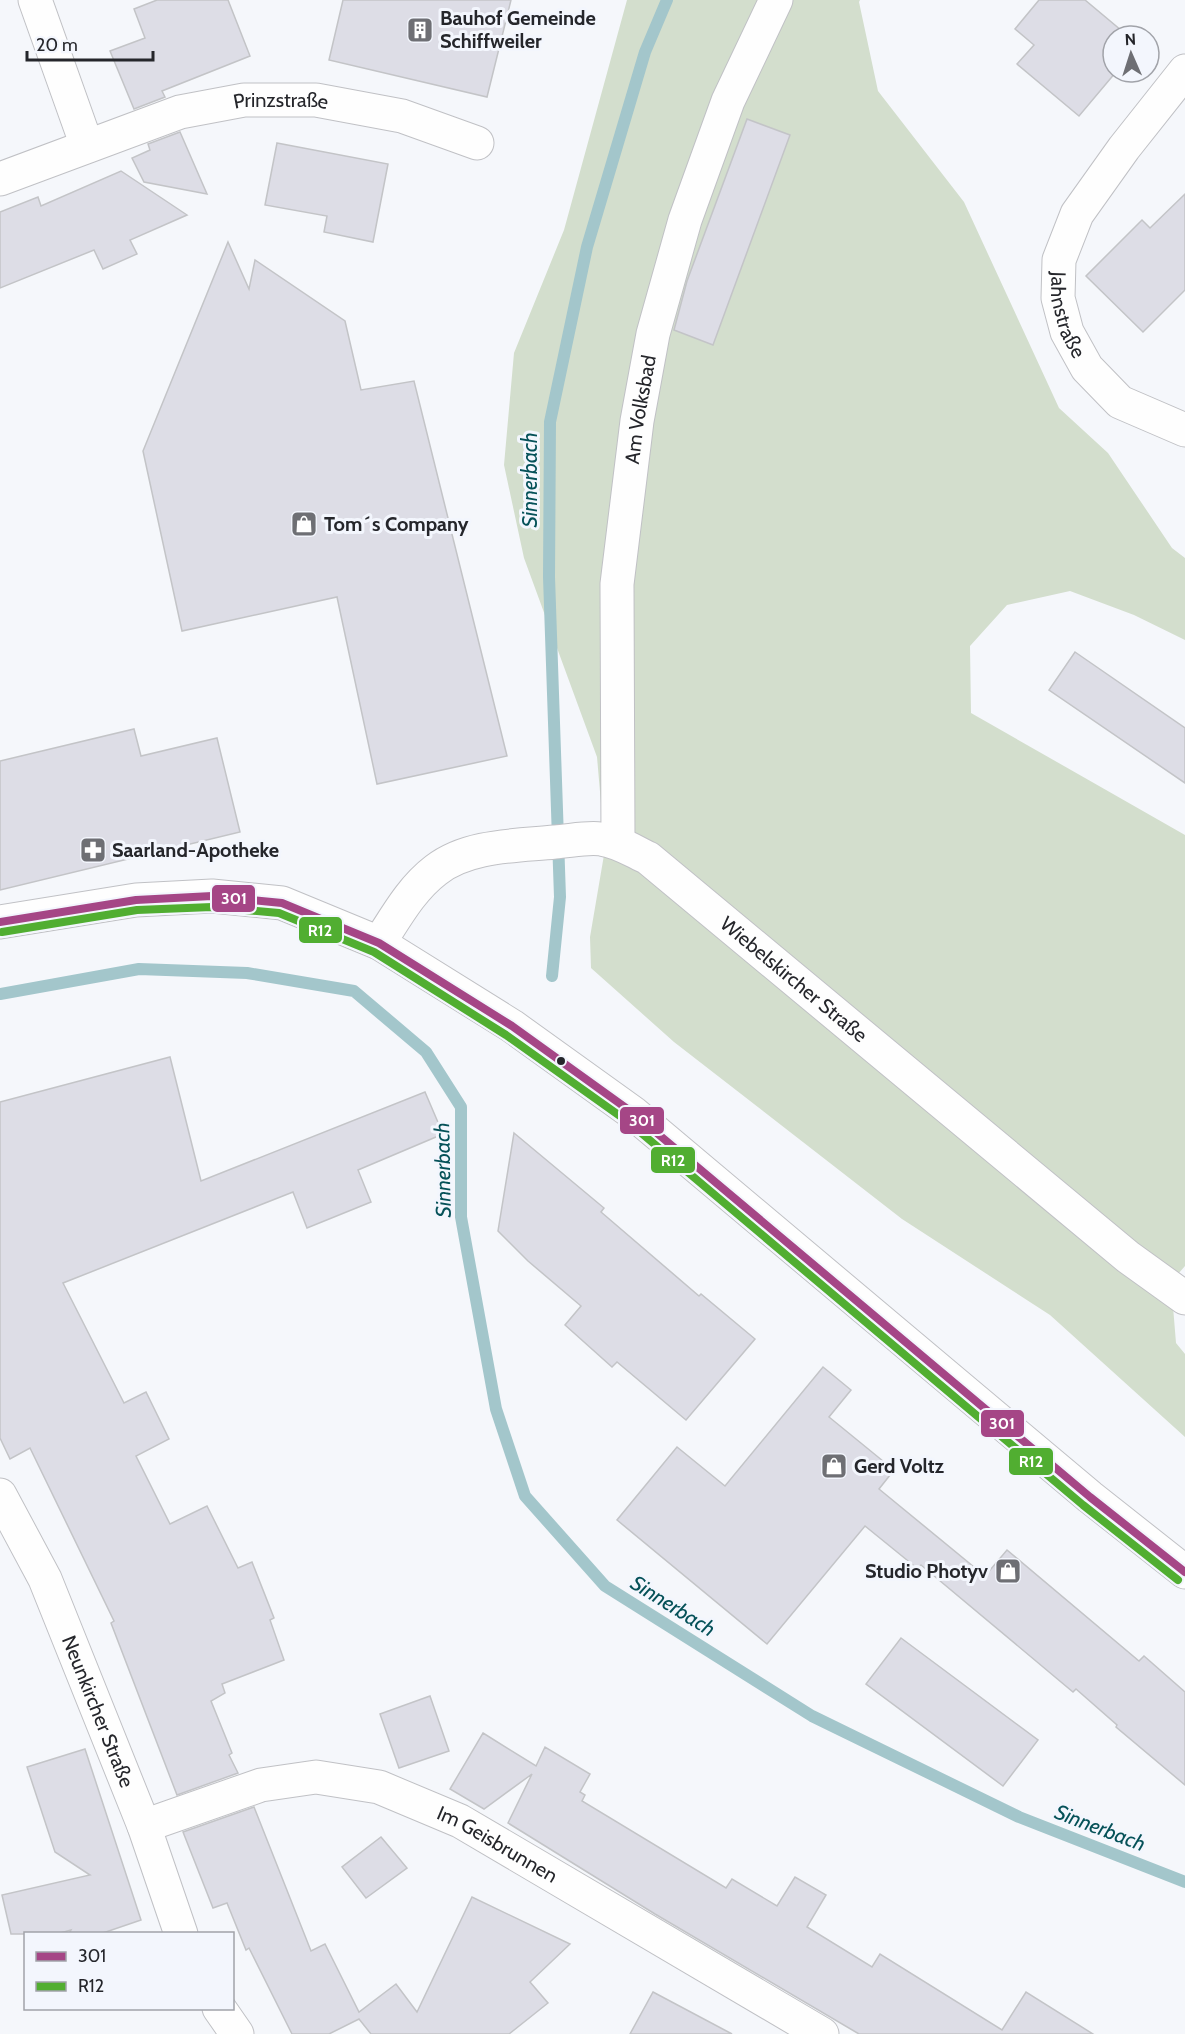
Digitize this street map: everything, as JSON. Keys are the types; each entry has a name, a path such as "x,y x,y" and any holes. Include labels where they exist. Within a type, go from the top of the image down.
{"street":[{"path":"35,0 87,146"},
{"name":"Am Volksbad","path":"618,843 618,584 637,421 653,334 685,220 728,101 776,0"},
{"name":"Jahnstraße","path":"1185,71 1124,148 1077,214 1059,260 1058,298 1067,332 1087,368 1120,402 1185,430"},
{"name":"Prinzstraße","path":"0,179 180,112 244,100 316,100 338,104 402,116 477,143"},
{"name":"Wiebelskircher Straße","path":"380,943 418,886 436,869 457,858 484,850 581,840 600,839 618,843 648,858 1128,1257 1185,1298"},
{"path":"0,922 136,900 212,896 282,903 380,943 512,1026 633,1113 1090,1497 1185,1572"},
{"name":"Neunkircher Straße","path":"0,1496 45,1579 144,1826 180,1932"},
{"name":"Im Geisbrunnen","path":"144,1826 261,1785 316,1777 379,1787 459,1821 822,2034"},
{"path":"220,2010 237,2034"}],"green space":[{"path":"627,0 860,0 878,91 964,202 1059,408 1108,453 1172,548 1185,558 1185,640 1134,615 1070,591 1007,605 970,646 971,713 1185,835 1185,1266 1171,1282 1176,1343 1185,1354 1185,1437 1050,1315 902,1219 674,1042 591,968 590,937 605,849 597,757 524,558 504,465 514,353 564,230"}],"building":[{"path":"157,0 228,0 250,56 162,91 165,97 134,109 110,51 145,38 134,9"},
{"name":"Bauhof Gemeinde Schiffweiler","path":"343,0 511,0 487,97 329,60"},
{"path":"1039,0 1085,0 1114,24 1101,24 1101,84 1106,84 1079,116 1017,64 1034,45 1015,29"},
{"path":"747,119 790,135 713,345 674,330 687,281"},
{"path":"180,132 207,194 144,182 132,158 150,150 148,144"},
{"path":"277,143 388,164 373,242 324,232 327,216 265,205"},
{"path":"121,171 187,215 130,240 137,254 103,269 94,250 0,288 0,212 38,197 41,206"},
{"path":"1185,194 1185,290 1143,332 1086,276 1142,220 1150,228"},
{"name":"Tom´s Company","path":"228,242 249,289 255,260 345,321 361,390 414,381 507,756 377,784 337,597 182,631 143,451"},
{"path":"1075,652 1185,728 1185,783 1049,690"},
{"path":"134,729 141,756 217,738 240,832 0,890 0,761"},
{"path":"170,1057 201,1181 425,1092 443,1134 358,1170 371,1202 307,1228 293,1192 63,1283 124,1403 146,1392 169,1439 136,1456 170,1524 207,1506 238,1568 252,1562 274,1618 270,1620 284,1660 222,1684 225,1693 211,1701 232,1753 229,1755 238,1773 177,1795 111,1623 114,1621 30,1448 10,1459 0,1438 0,1102"},
{"path":"514,1133 604,1208 601,1212 699,1296 701,1294 755,1339 686,1420 617,1362 612,1367 565,1325 581,1306 528,1261 498,1231"},
{"path":"823,1367 851,1390 829,1417 894,1470 879,1489 985,1576 1007,1550 1139,1661 1144,1656 1185,1692 1185,1785 1116,1727 1117,1725 1076,1689 1073,1692 921,1565 918,1569 865,1526 767,1644 617,1520 677,1447 725,1486"},
{"path":"901,1638 1038,1740 1003,1786 866,1684"},
{"path":"430,1696 449,1751 399,1768 380,1714"},
{"path":"483,1733 536,1766 545,1747 590,1774 580,1792 585,1795 582,1801 726,1888 732,1879 777,1906 795,1877 826,1895 807,1927 872,1967 880,1954 1002,2030 1026,1992 1093,2034 859,2034 655,1914 508,1823 532,1774 484,1809 450,1789"},
{"path":"85,1749 141,1920 106,1932 70,1932 71,1930 11,1934 2,1895 90,1875 55,1852 27,1767"},
{"path":"254,1807 311,1951 325,1944 359,2012 396,1984 417,2012 472,1897 570,1944 530,1982 548,2003 509,2034 371,2034 359,2019 329,2034 292,2034 249,1948 246,1950 227,1903 213,1908 183,1832"},
{"path":"381,1837 407,1868 366,1898 342,1867"},
{"path":"653,1992 732,2034 630,2034"}],"waterway":[{"name":"Sinnerbach","path":"552,976 560,897 549,577 550,422 587,247 645,52 667,0"},
{"name":"Sinnerbach","path":"0,994 139,969 247,973 354,991 426,1052 461,1107 461,1217 496,1409 525,1496 605,1586 812,1716 1019,1817 1185,1882"}],"transit line":[{"name":"301","path":"0,922 136,900 212,896 282,903 379,943 512,1026 633,1113 1090,1497 1185,1572"},
{"name":"R12","path":"2,932 137,910 212,907 279,913 374,952 506,1035 627,1121 1083,1505 1178,1580"}],"place":[{"name":"Bauhof Gemeinde Schiffweiler","path":"420,30"},
{"name":"Tom´s Company","path":"304,524"},
{"name":"Saarland-Apotheke","path":"93,850"},
{"name":"Gerd Voltz","path":"834,1466"},
{"name":"Studio Photyv","path":"1008,1571"}]}
